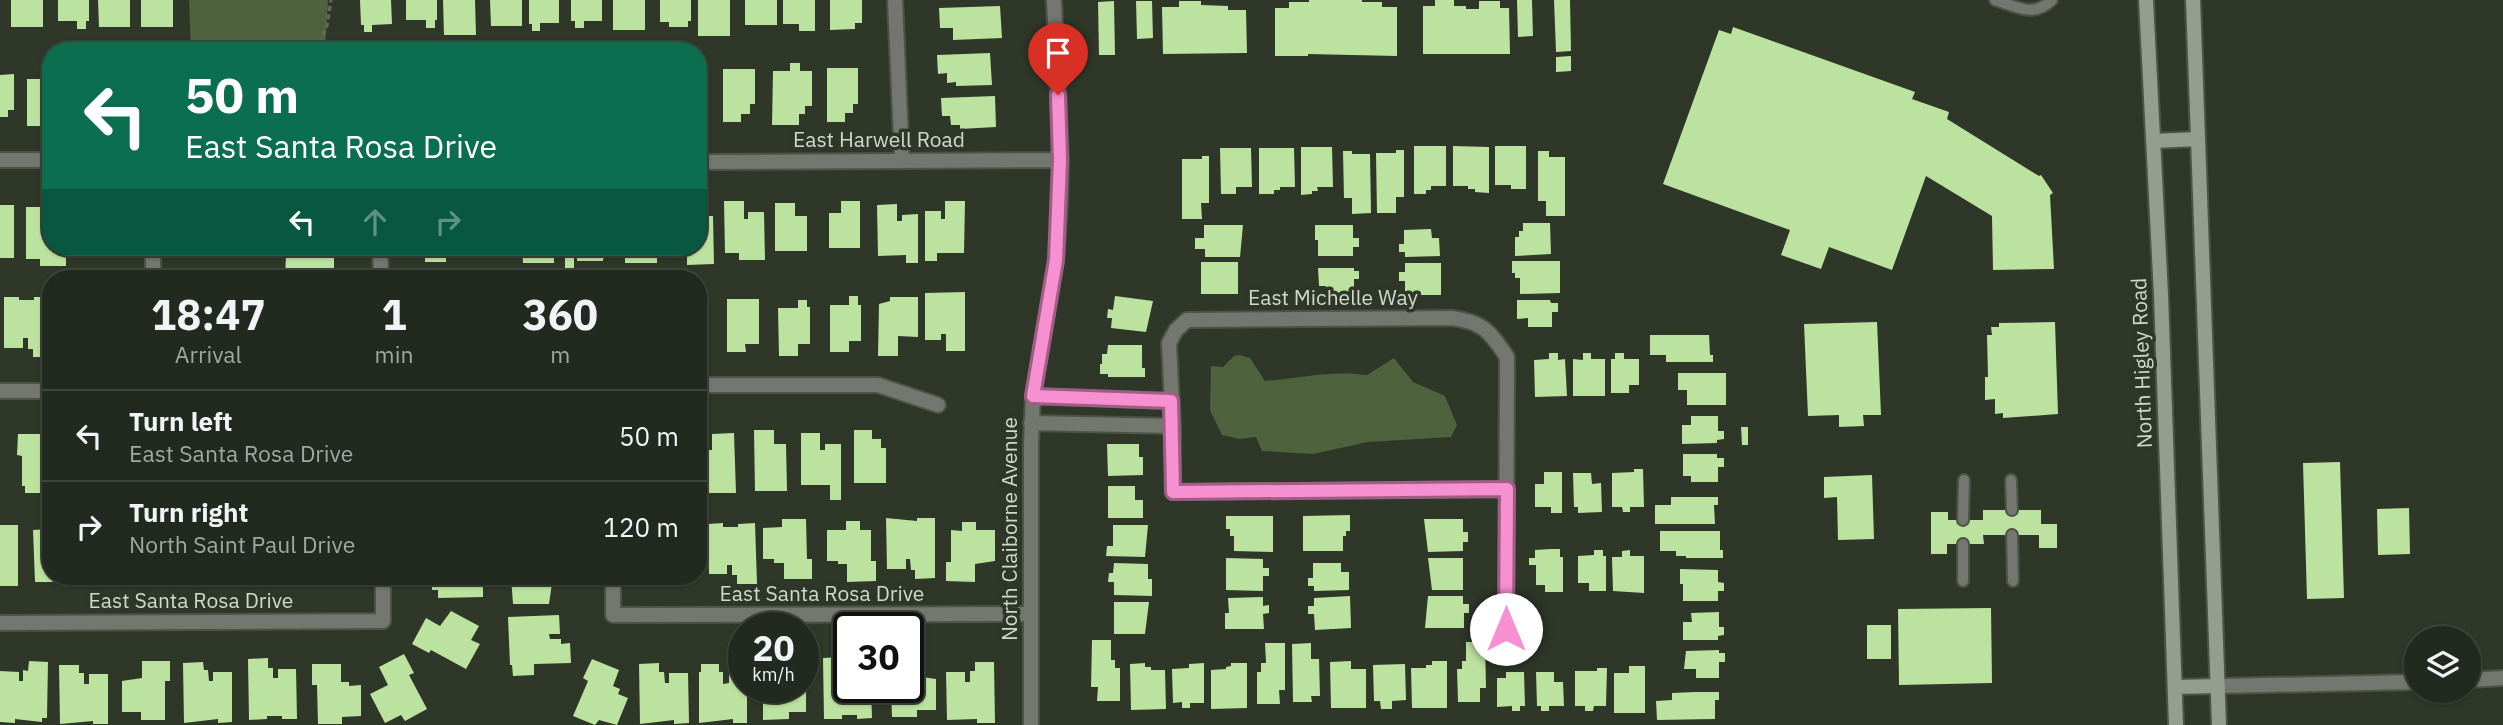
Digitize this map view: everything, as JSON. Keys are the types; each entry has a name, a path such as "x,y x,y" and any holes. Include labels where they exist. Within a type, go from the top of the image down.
{"main road":[{"name":"North Higley Road","path":"2146,0 2161,295 2176,725"},
{"path":"2193,0 2219,725"},
{"path":"2153,141 2198,139"},
{"path":"2175,687 2218,685"}],"street":[{"path":"895,0 902,161"},
{"name":"North Claiborne Avenue","path":"1031,725 1031,422 1056,260 1060,160 1054,0"},
{"path":"0,160 42,160"},
{"name":"East Harwell Road","path":"707,162 1060,160"},
{"name":"East Michelle Way","path":"1171,401 1169,343 1176,330 1187,320 1452,318 1471,321 1491,332 1507,357 1507,489"},
{"path":"707,386 878,386 938,405"},
{"path":"0,391 42,391"},
{"path":"1033,396 1171,401 1173,492 1507,489 1506,643"},
{"path":"1031,422 1173,426"},
{"name":"East Santa Rosa Drive","path":"0,623 383,621 383,585"},
{"name":"East Santa Rosa Drive","path":"613,585 613,615 1030,614"},
{"path":"2481,679 2503,678"},
{"path":"2218,685 2404,681"}],"lane":[{"path":"1995,0 2034,10 2043,8 2052,0"},
{"path":"1963,520 1964,480"},
{"path":"2011,480 2012,510"},
{"path":"2012,535 2013,581"},
{"path":"1963,544 1963,581"}],"path":[{"path":"320,42 327,25 331,0"}],"green space":[{"path":"189,0 328,0 326,42 191,42"},
{"path":"1234,356 1250,358 1265,381 1328,374 1367,375 1394,358 1413,382 1445,396 1457,425 1451,437 1368,442 1313,454 1262,451 1256,437 1239,439 1222,435 1210,410 1211,366 1223,367"}],"building":[{"path":"11,0 43,0 43,27 11,27"},
{"path":"58,0 89,0 89,21 86,21 86,29 77,29 77,21 58,21"},
{"path":"98,0 130,0 130,27 99,27"},
{"path":"141,0 173,0 173,27 141,27"},
{"path":"360,0 391,0 392,24 372,25 372,32 364,32 364,25 361,25"},
{"path":"406,0 437,0 435,28 426,28 426,20 406,20"},
{"path":"443,0 475,0 476,35 444,35"},
{"path":"490,0 522,0 522,26 491,26"},
{"path":"529,0 559,0 559,23 540,23 540,31 532,31 532,24 529,24"},
{"path":"571,0 602,0 602,21 584,21 584,28 575,28 575,21 571,21"},
{"path":"613,0 645,0 645,30 613,30"},
{"path":"660,0 691,0 691,21 688,21 688,27 669,27 669,22 660,22"},
{"path":"698,0 730,0 730,36 698,36"},
{"path":"745,0 777,0 777,25 745,25"},
{"path":"783,0 815,0 815,31 799,31 799,24 783,24"},
{"path":"830,0 862,0 862,23 855,23 855,29 830,30"},
{"path":"1362,0 1382,2 1382,7 1397,7 1397,56 1275,56 1275,8 1289,8 1289,2"},
{"path":"1435,0 1454,0 1454,6 1466,6 1466,9 1479,9 1479,1 1500,1 1500,8 1509,8 1510,54 1423,54 1423,6 1435,6"},
{"path":"1517,0 1532,0 1533,36 1518,37"},
{"path":"1554,0 1570,0 1571,51 1556,52"},
{"path":"1114,1 1115,55 1099,55 1098,2"},
{"path":"1136,1 1152,1 1153,38 1137,39"},
{"path":"1179,1 1201,1 1201,5 1246,10 1247,53 1163,54 1162,7 1179,7"},
{"path":"1000,6 1002,38 953,40 953,28 940,28 939,8"},
{"path":"1733,27 1915,92 1912,99 1949,112 1947,119 2041,175 2053,193 2050,195 2054,269 1993,270 1992,216 1926,176 1892,270 1829,247 1821,269 1781,255 1790,230 1663,184 1719,30 1731,34"},
{"path":"990,53 992,85 956,86 956,82 947,83 947,73 938,74 937,55"},
{"path":"1571,56 1571,71 1556,72 1556,57"},
{"path":"790,63 800,63 800,71 812,71 812,106 805,106 805,114 799,114 799,125 772,125 773,71 790,71"},
{"path":"827,68 858,68 858,104 853,104 853,113 845,113 845,122 827,122"},
{"path":"723,69 755,69 755,104 750,104 750,114 741,114 741,122 723,122"},
{"path":"14,74 14,110 8,110 8,117 0,117 0,75"},
{"path":"27,79 42,79 42,126 27,126"},
{"path":"995,96 996,127 960,129 960,125 951,125 950,116 942,116 941,98"},
{"path":"1414,146 1446,146 1446,186 1431,186 1431,190 1426,190 1426,194 1414,194"},
{"path":"1453,146 1489,147 1489,193 1475,192 1475,189 1468,189 1468,186 1453,186"},
{"path":"1495,146 1526,146 1526,189 1495,185"},
{"path":"1301,147 1332,147 1333,187 1317,187 1318,191 1312,191 1312,194 1301,195"},
{"path":"1220,148 1251,148 1252,187 1236,187 1236,194 1221,194"},
{"path":"1259,148 1294,148 1295,187 1280,187 1280,190 1274,190 1274,194 1259,194"},
{"path":"1396,150 1404,150 1404,197 1396,197 1396,213 1377,213 1376,153 1396,153"},
{"path":"1343,151 1370,154 1371,213 1352,214 1352,198 1344,198"},
{"path":"1538,151 1549,151 1549,157 1565,157 1565,216 1546,216 1546,201 1538,201"},
{"path":"1202,156 1209,156 1209,203 1201,203 1202,219 1182,219 1182,159 1202,159"},
{"path":"724,201 744,201 744,219 748,219 748,212 764,212 765,260 739,260 739,253 725,253"},
{"path":"841,201 860,201 860,248 829,248 829,213 841,213"},
{"path":"945,201 965,201 964,253 937,253 937,261 925,261 925,211 941,211 941,219 945,219"},
{"path":"775,203 795,203 795,216 807,216 807,251 775,251"},
{"path":"897,204 897,221 902,221 902,215 918,214 918,263 906,263 906,255 878,256 877,205"},
{"path":"0,205 14,205 14,258 0,258"},
{"path":"26,207 42,207 42,256 66,256 66,266 40,266 40,259 26,259"},
{"path":"707,216 713,216 714,264 687,265 687,257 674,257 707,256"},
{"path":"1523,223 1550,223 1551,254 1515,256 1515,237 1519,237 1519,231 1523,231"},
{"path":"1204,225 1243,225 1240,257 1205,257 1205,249 1195,249 1195,238 1204,238"},
{"path":"1315,225 1353,225 1353,238 1359,238 1359,247 1353,247 1353,256 1318,256"},
{"path":"1431,229 1432,238 1439,238 1440,256 1405,257 1405,252 1399,252 1399,244 1404,244 1404,230"},
{"path":"82,256 113,256 113,257"},
{"path":"286,256 334,256 334,270 285,270"},
{"path":"425,256 446,256 446,262 425,262"},
{"path":"472,256 503,256 503,258"},
{"path":"523,256 554,256 554,263 523,263"},
{"path":"565,256 574,256 574,270 565,270"},
{"path":"577,256 604,256 603,261 577,261"},
{"path":"625,256 657,256 657,263 625,263"},
{"path":"1512,261 1560,261 1560,293 1520,294 1520,278 1515,278 1515,273 1512,273"},
{"path":"1201,262 1238,262 1238,294 1201,294"},
{"path":"1405,263 1441,263 1441,295 1405,295 1405,281 1399,281 1399,272 1405,272"},
{"path":"1318,268 1354,268 1354,271 1359,271 1359,279 1354,279 1354,295 1326,295 1326,286 1319,286"},
{"path":"204,269 249,270 204,270"},
{"path":"965,292 965,351 946,351 946,334 941,334 941,340 925,340 925,293"},
{"path":"849,296 858,296 858,305 861,305 861,341 849,341 849,352 830,352 830,305 849,305"},
{"path":"1115,296 1153,301 1146,332 1111,328 1112,318 1107,318 1108,309 1113,310"},
{"path":"4,297 34,300 34,297 42,297 42,357 33,357 33,349 28,349 28,338 23,338 23,348 4,348"},
{"path":"890,297 918,297 918,337 898,336 898,356 878,356 879,304 890,301"},
{"path":"727,299 759,299 759,344 745,344 746,352 727,352"},
{"path":"798,300 807,300 807,307 810,307 810,344 798,344 798,356 779,356 778,308 798,308"},
{"path":"1517,300 1550,300 1551,303 1558,303 1558,312 1552,312 1552,327 1528,327 1528,318 1517,319"},
{"path":"1877,322 1881,415 1863,415 1864,426 1839,427 1839,415 1808,416 1804,324"},
{"path":"2055,322 2058,414 2003,418 2003,413 1995,414 1995,399 1985,400 1985,377 1988,377 1987,335 1992,335 1991,327 1999,327 1999,323"},
{"path":"1650,335 1709,335 1713,362 1666,362 1666,355 1650,355"},
{"path":"1108,345 1142,345 1142,368 1145,368 1145,377 1108,377 1108,374 1100,374 1102,354 1107,354"},
{"path":"1549,353 1558,353 1558,360 1565,359 1567,396 1535,397 1534,360 1549,359"},
{"path":"1583,353 1591,353 1591,359 1605,359 1605,396 1573,396 1573,359 1583,360"},
{"path":"1615,353 1624,353 1624,359 1639,359 1639,385 1629,385 1629,393 1611,393 1611,359 1615,359"},
{"path":"1678,373 1726,373 1726,405 1687,405 1687,390 1678,390"},
{"path":"1691,416 1718,416 1718,431 1724,431 1724,439 1717,440 1717,443 1682,444 1682,425 1691,425"},
{"path":"1741,427 1748,427 1748,445 1742,445"},
{"path":"754,430 774,430 774,444 786,444 787,491 755,491"},
{"path":"854,430 872,430 872,439 881,439 881,448 886,448 886,483 854,483"},
{"path":"734,433 736,493 707,493 707,450 712,450 712,434"},
{"path":"801,433 820,433 820,450 825,450 825,444 841,444 841,500 830,500 830,485 801,485"},
{"path":"18,434 42,434 42,493 25,493 25,486 22,486 22,456 17,455"},
{"path":"1107,444 1139,444 1139,457 1143,457 1143,475 1108,476"},
{"path":"1683,454 1717,454 1717,458 1724,458 1724,467 1718,467 1718,482 1691,482 1691,476 1683,476"},
{"path":"2340,462 2344,598 2307,599 2303,463"},
{"path":"1634,469 1643,469 1644,507 1630,507 1630,512 1623,512 1622,507 1612,507 1612,473 1634,472"},
{"path":"1544,472 1562,472 1562,513 1551,513 1551,507 1535,507 1535,484 1544,484"},
{"path":"1573,473 1591,473 1592,484 1601,483 1602,512 1578,513 1578,507 1574,507"},
{"path":"1872,475 1874,539 1838,540 1837,497 1824,498 1824,477"},
{"path":"1108,486 1135,486 1135,500 1143,500 1143,518 1108,518"},
{"path":"1671,497 1718,497 1718,505 1714,505 1715,524 1655,524 1655,505 1671,505"},
{"path":"2409,508 2410,554 2378,555 2377,509"},
{"path":"1983,510 2041,510 2041,524 2057,524 2057,548 2039,548 2039,535 1983,535 1984,544 1947,544 1947,554 1931,554 1931,512 1948,512 1948,520 1983,520"},
{"path":"1350,515 1350,531 1346,531 1346,536 1343,536 1343,551 1303,551 1303,516"},
{"path":"1226,516 1273,516 1273,552 1234,551 1234,536 1230,536 1230,529 1226,529"},
{"path":"886,518 917,521 917,518 935,518 935,578 915,579 915,570 911,570 910,559 906,559 906,569 887,569"},
{"path":"782,519 806,519 807,559 812,559 812,579 784,579 784,563 763,559 763,528 782,527"},
{"path":"1424,519 1463,519 1463,532 1468,532 1468,542 1463,542 1463,551 1428,552"},
{"path":"846,521 860,521 860,530 871,530 871,561 876,561 876,581 847,582 847,564 827,561 827,530 846,530"},
{"path":"962,522 976,522 976,530 995,530 995,561 975,564 975,582 946,581 946,562 951,562 951,530 962,531"},
{"path":"723,523 723,527 738,527 738,524 755,523 757,584 737,584 737,575 732,575 732,565 727,565 727,574 709,574 708,524"},
{"path":"0,525 18,525 18,586 0,586"},
{"path":"1113,525 1148,525 1145,557 1106,556 1107,546 1113,546"},
{"path":"33,530 42,530 42,582 35,582"},
{"path":"1660,531 1720,531 1723,558 1686,558 1676,556 1676,551 1660,551"},
{"path":"1560,549 1560,557 1563,557 1563,592 1545,592 1545,585 1536,585 1536,565 1529,565 1529,558 1535,558 1535,550"},
{"path":"1594,550 1603,550 1603,556 1606,556 1606,591 1589,591 1589,583 1578,583 1578,556 1594,555"},
{"path":"1630,550 1630,556 1644,556 1644,593 1613,591 1612,557 1622,557 1622,551"},
{"path":"1226,558 1263,559 1263,568 1269,568 1269,576 1263,576 1263,591 1226,590"},
{"path":"1428,558 1463,558 1463,590 1432,590"},
{"path":"1114,563 1148,564 1148,579 1152,579 1152,596 1114,595 1114,582 1108,582"},
{"path":"1313,563 1341,563 1341,572 1349,572 1349,590 1314,591 1314,586 1308,586 1308,578 1313,578"},
{"path":"1680,569 1718,570 1718,582 1724,583 1724,591 1718,591 1718,601 1683,601"},
{"path":"345,585 345,586 284,586"},
{"path":"432,585 483,585 483,597 438,598 438,590 432,590"},
{"path":"512,585 552,585 549,604 513,604"},
{"path":"1350,596 1351,628 1315,630 1314,614 1308,614 1308,606 1314,606 1314,598"},
{"path":"1428,596 1463,596 1463,604 1469,604 1469,613 1464,613 1464,628 1425,628"},
{"path":"1263,597 1263,606 1269,605 1269,613 1263,614 1264,629 1225,629 1225,613 1229,613 1228,598"},
{"path":"1114,602 1149,602 1145,634 1114,634"},
{"path":"1991,608 1992,683 1899,685 1898,609"},
{"path":"451,611 479,626 471,640 480,644 466,669 431,650 429,653 412,644 426,618 440,626"},
{"path":"1719,612 1719,627 1724,627 1724,635 1718,636 1718,640 1683,640 1683,622 1692,622 1691,613"},
{"path":"559,615 560,634 549,634 550,639 561,639 561,644 570,643 571,663 534,664 534,675 513,676 508,617"},
{"path":"1867,625 1891,625 1891,659 1867,659"},
{"path":"1092,640 1111,640 1111,660 1115,660 1115,668 1120,668 1120,701 1097,701 1098,687 1091,687"},
{"path":"1466,642 1485,642 1486,688 1480,688 1480,702 1458,702 1457,669 1462,669 1462,661 1466,661"},
{"path":"1265,643 1285,643 1285,690 1279,690 1280,704 1257,704 1257,672 1261,672 1261,663 1266,663"},
{"path":"1311,643 1311,659 1319,659 1320,696 1311,696 1312,702 1293,702 1292,644"},
{"path":"1719,650 1719,653 1725,653 1725,662 1719,662 1719,678 1696,678 1696,669 1684,669 1686,651"},
{"path":"404,654 414,673 409,675 427,709 405,721 401,715 385,723 370,694 388,685 379,667"},
{"path":"268,658 268,668 273,668 273,678 278,678 278,669 296,669 297,719 267,716 267,719 249,720 248,659"},
{"path":"823,658 833,658 833,703 872,703 872,718 857,719 857,715 842,715 842,719 824,719"},
{"path":"592,659 619,670 613,686 620,689 618,694 628,698 617,725 599,720 595,725 573,716 588,681 583,678"},
{"path":"29,661 48,662 47,718 42,718 42,722 15,719 15,723 0,722 0,671 19,672 19,681 23,681 23,670 28,671"},
{"path":"142,661 170,661 170,681 165,681 165,720 141,720 141,712 122,712 122,681 142,678"},
{"path":"1351,661 1351,669 1366,669 1366,708 1331,708 1330,662"},
{"path":"1432,661 1447,661 1447,708 1412,708 1411,668 1426,668 1426,665 1432,665"},
{"path":"203,662 204,670 208,670 209,681 213,681 213,672 232,672 232,722 218,723 218,719 184,723 183,663"},
{"path":"975,662 994,662 995,723 977,723 977,719 947,720 946,672 965,672 965,682 970,682 970,671 975,671"},
{"path":"659,663 659,672 664,672 665,683 669,683 669,673 688,673 689,723 674,724 674,720 640,724 639,664"},
{"path":"1145,663 1145,667 1151,667 1151,670 1165,670 1166,709 1131,710 1130,664"},
{"path":"1204,663 1204,703 1190,703 1190,708 1182,708 1182,702 1173,703 1172,669 1189,668 1189,664"},
{"path":"1231,663 1247,663 1247,708 1211,709 1211,670 1226,669"},
{"path":"312,664 341,664 341,682 349,682 349,686 361,685 361,716 342,717 342,724 318,724 317,685 312,685"},
{"path":"701,664 719,664 719,672 723,672 723,684 728,683 728,703 747,703 747,723 733,723 733,719 699,723"},
{"path":"1405,664 1406,700 1392,701 1392,709 1381,709 1380,701 1374,701 1373,665"},
{"path":"59,665 79,665 79,673 84,673 84,684 89,684 89,674 108,674 108,724 93,724 93,721 60,724"},
{"path":"1629,666 1645,666 1645,713 1614,713 1614,673 1629,673"},
{"path":"1597,668 1607,668 1606,706 1594,706 1593,711 1585,711 1585,706 1575,706 1575,671 1597,671"},
{"path":"1506,672 1524,672 1525,706 1520,706 1520,711 1512,711 1512,706 1497,707 1497,678 1506,678"},
{"path":"1536,672 1554,672 1554,682 1563,682 1564,706 1549,706 1549,711 1541,711 1541,706 1537,706"},
{"path":"924,677 936,679 936,710 917,710 917,717 892,717 892,703 924,703"},
{"path":"1719,692 1719,700 1715,700 1715,719 1657,720 1656,701 1672,700 1672,693"},
{"path":"763,703 806,703 806,712 789,712 789,719 763,720"}],"route":[{"path":"1058,95 1060,205 1056,260 1033,396 1171,401 1173,492 1507,489 1506,629"}]}
